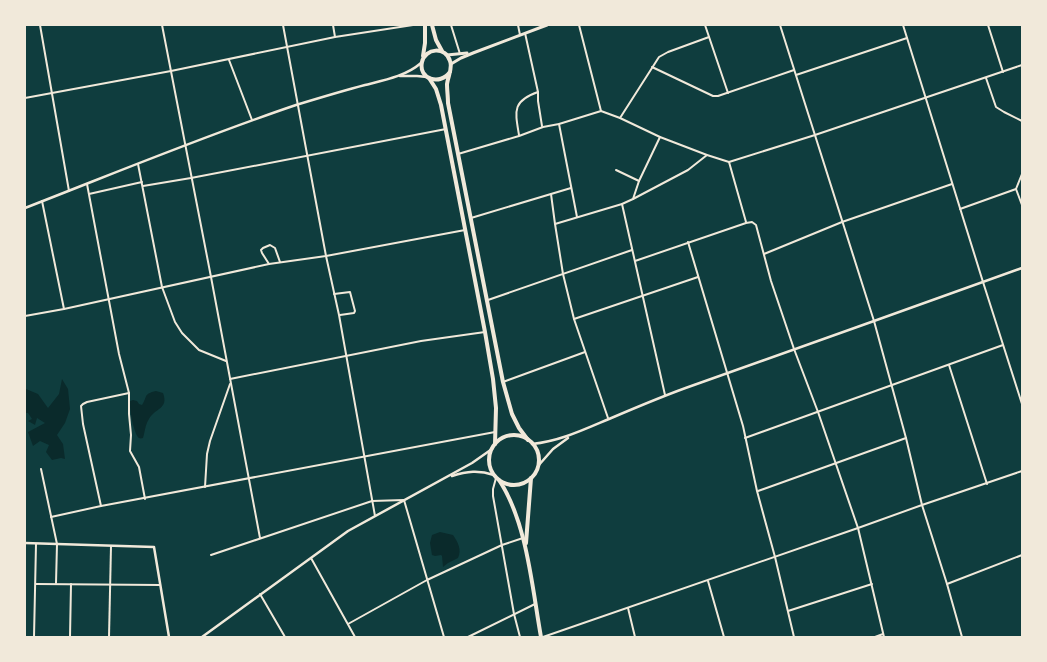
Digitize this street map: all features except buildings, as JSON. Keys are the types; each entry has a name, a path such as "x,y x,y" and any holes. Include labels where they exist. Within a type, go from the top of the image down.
{"highway":[{"path":"424,25 423,72 436,89 441,105 485,332 496,408 495,444"},
{"path":"432,25 436,40 451,64 447,95 503,382 512,414 519,428 537,452 538,457 538,466 531,478 525,548"},
{"path":"422,62 424,57 431,51 435,50 445,54"},
{"path":"428,78 433,80 441,79 450,72"},
{"path":"528,440 521,436 503,438 492,449 489,455 489,464 496,478 507,492 523,538 542,637"},
{"path":"496,478 504,483 515,485 531,478"}],"main road":[{"path":"451,64 473,53 547,25"},
{"path":"445,54 473,53"}],"street":[{"path":"40,25 69,191"},
{"path":"162,25 260,538"},
{"path":"283,25 326,256 339,315 375,516"},
{"path":"333,25 335,37"},
{"path":"25,98 171,71 287,46 413,25"},
{"path":"451,25 460,54"},
{"path":"518,25 520,35"},
{"path":"579,25 601,111"},
{"path":"706,25 728,93"},
{"path":"780,25 874,322 906,438 922,505 962,637"},
{"path":"903,25 982,282 1022,404"},
{"path":"988,25 1002,72"},
{"path":"526,33 538,92 542,127"},
{"path":"620,118 659,57 709,37"},
{"path":"796,75 907,38"},
{"path":"229,59 252,120"},
{"path":"25,208 252,120 298,104 398,76 422,62"},
{"path":"458,154 519,136 542,127 559,124 601,111 660,137 728,162 815,135 1022,65"},
{"path":"652,67 713,96 728,93 794,70"},
{"path":"398,76 428,78"},
{"path":"986,78 996,107 1022,121"},
{"path":"519,136 516,118 517,105 530,95 538,92"},
{"path":"559,124 577,218"},
{"path":"143,186 446,130"},
{"path":"633,198 660,137"},
{"path":"555,224 622,204 688,170 707,155"},
{"path":"728,162 746,223"},
{"path":"138,164 162,287 175,322 182,333 199,350 226,361"},
{"path":"616,170 639,181"},
{"path":"1022,174 1016,189 1022,205"},
{"path":"89,194 142,182"},
{"path":"87,184 119,354 129,394 130,451 139,467 145,499"},
{"path":"764,254 842,222 953,184"},
{"path":"470,218 571,188"},
{"path":"960,209 1016,189"},
{"path":"551,194 563,274 574,319 609,419"},
{"path":"42,201 64,309"},
{"path":"622,204 665,395"},
{"path":"634,261 746,223 755,223 771,281 858,528 884,636 875,637"},
{"path":"25,316 269,264 326,256 465,230"},
{"path":"688,242 743,426 757,491 794,637"},
{"path":"269,264 262,250 270,246 275,248 280,262"},
{"path":"486,301 632,250"},
{"path":"532,444 552,441 571,435 665,395 1022,268"},
{"path":"574,319 698,277"},
{"path":"334,294 350,292 355,311 354,313 339,315"},
{"path":"230,379 345,356 485,332"},
{"path":"745,438 1003,345"},
{"path":"503,382 585,352"},
{"path":"949,365 987,484"},
{"path":"205,487 207,454 210,441 231,383"},
{"path":"101,506 83,424 81,406 87,402 129,394"},
{"path":"51,517 496,432"},
{"path":"538,466 553,449 571,435"},
{"path":"757,491 906,438"},
{"path":"202,637 348,531 446,478 492,449"},
{"path":"41,469 56,544 56,584"},
{"path":"446,478 464,472 476,471 496,478 493,496 514,614 520,637"},
{"path":"542,637 1022,472"},
{"path":"211,555 372,501 404,500"},
{"path":"404,500 444,637"},
{"path":"348,624 427,580 502,545 523,538"},
{"path":"25,543 154,547 169,637"},
{"path":"34,637 36,543"},
{"path":"109,637 111,546"},
{"path":"947,584 1022,555"},
{"path":"310,557 355,637"},
{"path":"708,581 723,636 719,637"},
{"path":"36,584 160,585"},
{"path":"70,637 71,584"},
{"path":"788,611 872,584"},
{"path":"260,594 285,637"},
{"path":"468,637 535,604"},
{"path":"628,608 636,637"},
{"path":"208,632 211,637"}],"water":[{"path":"62,379 68,389 70,409 65,423 57,435 63,444 65,459 52,460 46,452 49,445 40,441 33,446 28,432 45,423 37,418 35,425 28,421 32,419 28,413 25,413 25,390 38,394 48,408 59,394"},
{"path":"156,391 163,393 163,405 149,419 143,438 140,438 137,436 134,427 130,401 137,401 142,405 147,394"},
{"path":"440,532 453,535 459,549 458,558 443,567 442,556 432,555 430,543 432,535"}]}
